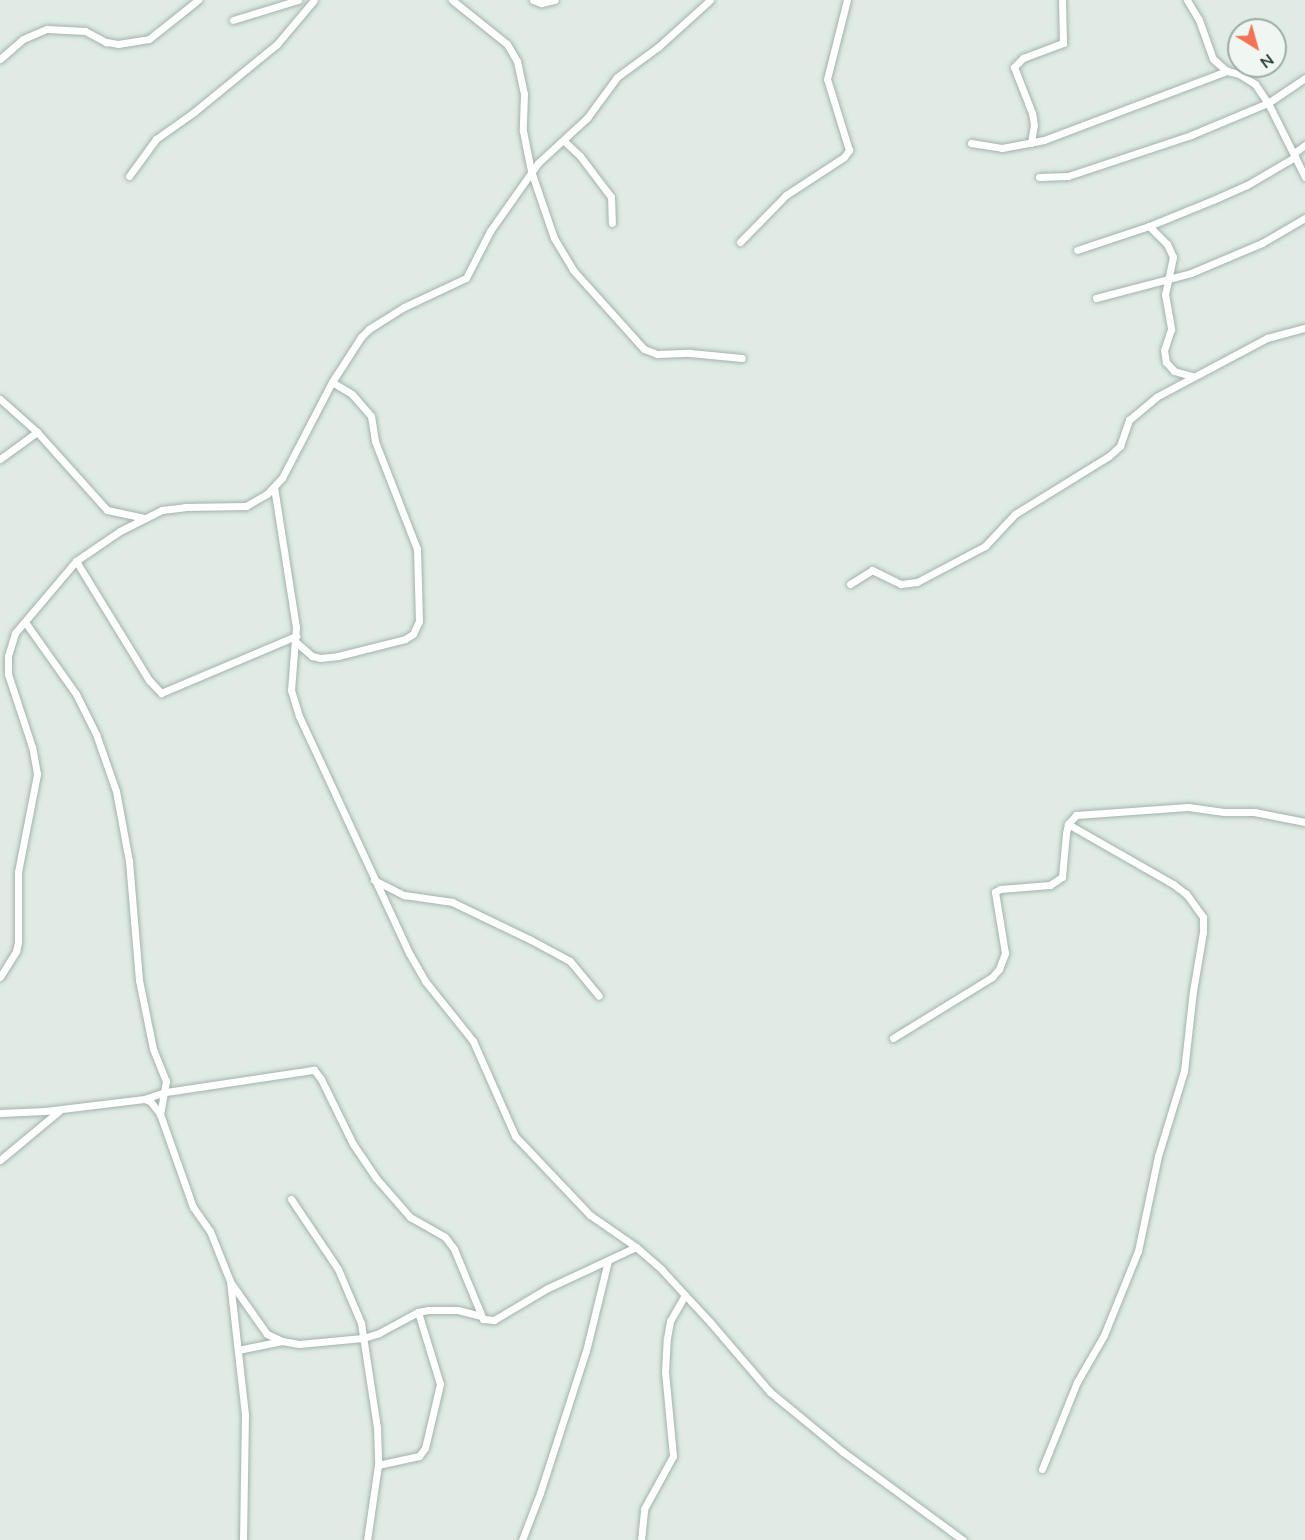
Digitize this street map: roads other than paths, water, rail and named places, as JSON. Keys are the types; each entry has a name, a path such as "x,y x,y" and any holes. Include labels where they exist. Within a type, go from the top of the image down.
{"street":[{"path":"233,20 298,0"},
{"path":"129,176 156,139 194,112 277,44 314,0"},
{"path":"452,0 507,44 517,61 524,94 523,131 531,171 563,254 636,343 657,354 690,353 742,358"},
{"path":"532,0 541,3 555,0"},
{"path":"0,977 16,951 18,942 18,872 37,774 32,747 8,674 9,656 15,633 76,561 120,531 162,510 185,507 246,507 260,500 282,478 332,382 354,347 369,329 404,307 470,275 487,237 531,171 587,118 617,77 658,46 710,0"},
{"path":"740,242 786,195 844,157 849,150 827,79 847,0"},
{"path":"1031,143 1034,125 1032,113 1014,67 1023,58 1063,43 1062,0"},
{"path":"971,143 1002,148 1031,143 1227,71 1214,59 1199,20 1187,0"},
{"path":"0,59 23,39 46,29 85,31 106,42 118,44 149,39 194,1"},
{"path":"1246,78 1268,104 1305,177"},
{"path":"1039,177 1068,176 1191,135 1268,104 1305,78"},
{"path":"564,141 580,156 611,197 612,223"},
{"path":"1077,250 1149,226 1247,185 1294,155 1305,145"},
{"path":"1096,298 1191,273 1248,249 1305,218"},
{"path":"1149,226 1172,251 1173,263 1166,279 1165,303 1171,328 1164,350 1166,362 1174,371 1192,376"},
{"path":"850,584 872,570 901,584 917,582 985,546 1015,514 1109,456 1120,446 1129,420 1156,397 1192,376 1234,358 1268,338 1305,327"},
{"path":"297,639 312,656 320,658 338,656 405,639 413,634 419,621 417,549 375,441 370,416 352,394 332,382"},
{"path":"0,399 37,432 107,510 145,518"},
{"path":"0,459 37,432"},
{"path":"274,487 297,639 291,679 299,716 374,880 425,981 473,1041 515,1136 590,1215 618,1237 636,1247 685,1295 770,1392 843,1452 963,1540"},
{"path":"76,561 149,680 161,693 297,639"},
{"path":"25,622 53,658 86,713 116,791 129,861 139,980 147,1027 153,1049 163,1070 166,1092 160,1114"},
{"path":"893,1038 992,977 999,969 1005,953 995,892 1000,889 1050,885 1062,877 1068,824 1076,815 1084,812 1188,807 1224,812 1254,812 1305,822"},
{"path":"1042,1469 1077,1382 1104,1335 1138,1251 1158,1156 1184,1071 1193,991 1203,932 1203,917 1186,894 1173,884 1068,824"},
{"path":"374,880 404,895 452,902 531,940 570,961 599,996"},
{"path":"0,1113 61,1109 144,1099 166,1092 314,1070 321,1079 353,1144 376,1178 410,1217 445,1238 454,1249 481,1316 487,1321 494,1320 548,1287 636,1247"},
{"path":"144,1099 150,1101 160,1114 193,1207 210,1231 230,1281 267,1334 282,1341 299,1344 363,1338 399,1324 418,1312 444,1309 481,1316"},
{"path":"0,1160 61,1109"},
{"path":"291,1199 348,1287 363,1338 374,1395 378,1465 367,1540"},
{"path":"522,1540 544,1483 582,1362 608,1261"},
{"path":"230,1281 244,1414 243,1540"},
{"path":"641,1540 644,1509 673,1456 665,1372 667,1338 670,1321 685,1295"},
{"path":"378,1465 419,1456 425,1448 440,1384 418,1312"},
{"path":"238,1350 282,1341"}]}
